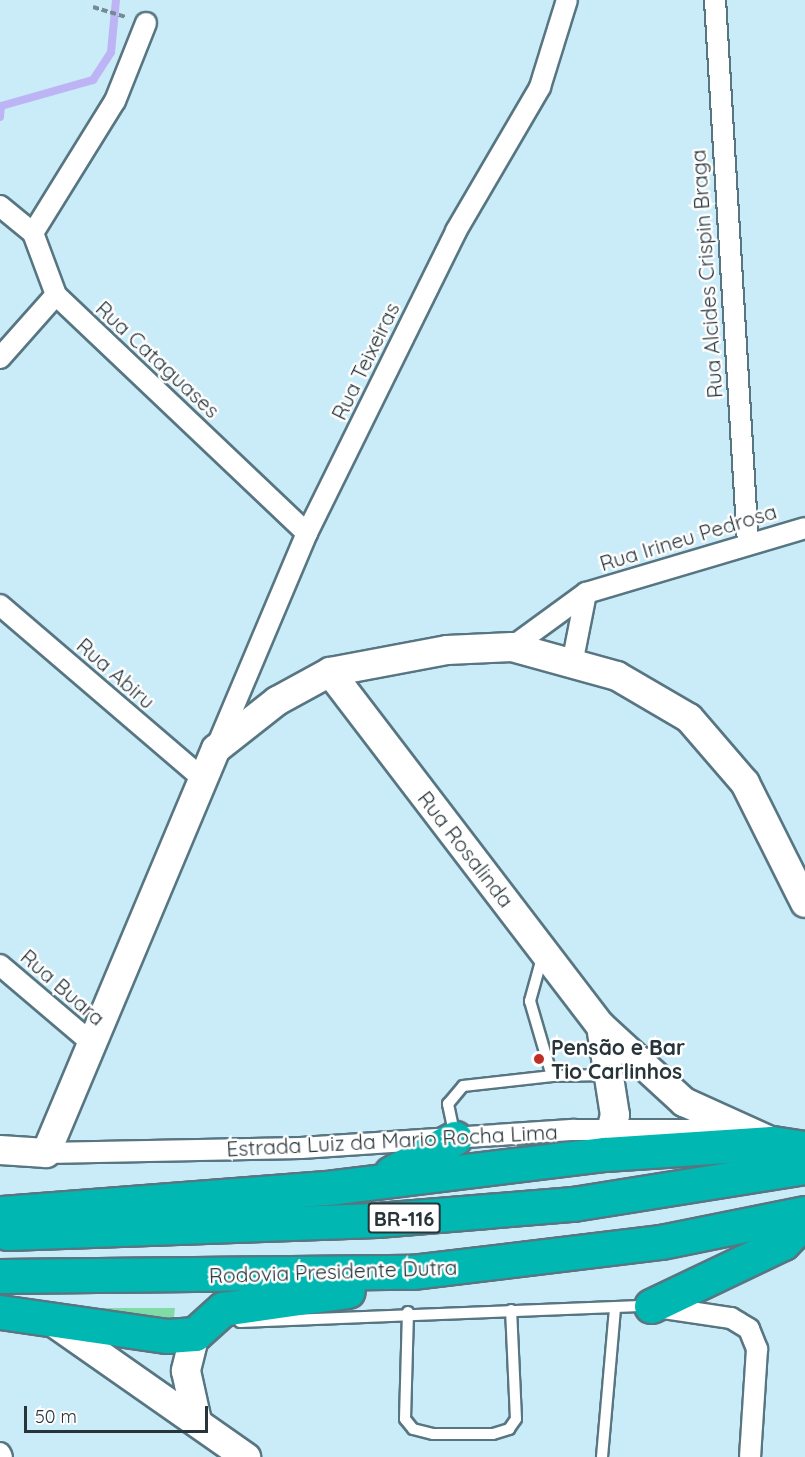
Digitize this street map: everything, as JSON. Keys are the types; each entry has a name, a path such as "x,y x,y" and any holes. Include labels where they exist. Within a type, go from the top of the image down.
{"highway":[{"path":"375,1182 455,1138"},
{"path":"0,1214 375,1182 610,1142 772,1143 805,1148"},
{"name":"BR-116","path":"0,1233 400,1218 573,1204 805,1167"},
{"name":"Rodovia Presidente Dutra","path":"0,1276 412,1272 662,1242 805,1213"},
{"path":"651,1306 783,1243 805,1220"},
{"path":"0,1312 54,1322 167,1336 199,1328 223,1309 370,1288 412,1272"}],"main road":[{"path":"46,1153 94,1045 201,777 216,749 277,701 330,672 383,659 512,647 617,676 689,718 745,783 805,903"},
{"name":"Rua Rosalinda","path":"330,672 601,1026 684,1102 738,1130 772,1143"},
{"name":"Rua Rosalinda","path":"601,1026 612,1076 610,1142"},
{"name":"Estrada Luiz da Mario Rocha Lima","path":"0,1150 46,1153"},
{"path":"54,1322 246,1457"},
{"path":"197,1421 186,1371 199,1328"}],"street":[{"name":"Rua Teixeiras","path":"216,749 307,533 456,231 540,87 567,0"},
{"name":"Rua Alcides Crispin Braga","path":"715,0 748,544"},
{"path":"3,208 33,233 115,101 146,24"},
{"name":"Rua Cataguases","path":"33,233 56,295 307,533"},
{"path":"0,358 56,295"},
{"name":"Rua Irineu Pedrosa","path":"512,647 586,593 805,528"},
{"name":"Rua Irineu Pedrosa","path":"572,664 586,593"},
{"name":"Rua Abiru","path":"0,604 201,777"},
{"name":"Rua Buara","path":"0,964 94,1045"},
{"name":"Estrada Luiz da Mario Rocha Lima","path":"46,1153 455,1138 610,1142 738,1130"},
{"path":"651,1306 731,1318 749,1329 757,1349 750,1457"}],"lane":[{"path":"544,951 530,1001 552,1076"},
{"path":"455,1138 448,1104 463,1086 552,1076 612,1076"},
{"path":"199,1328 408,1312 651,1306"},
{"path":"602,1457 615,1308"},
{"path":"408,1312 405,1419 413,1429 433,1434 493,1434 509,1429 516,1419 511,1310"}],"path":[{"path":"93,7 146,24"}],"green space":[{"path":"70,1308 175,1308 173,1325"}],"waterway":[{"path":"0,117 1,106 93,80 111,52 116,0"}],"place":[{"name":"Pensão e Bar Tio Carlinhos","path":"539,1059"}]}
